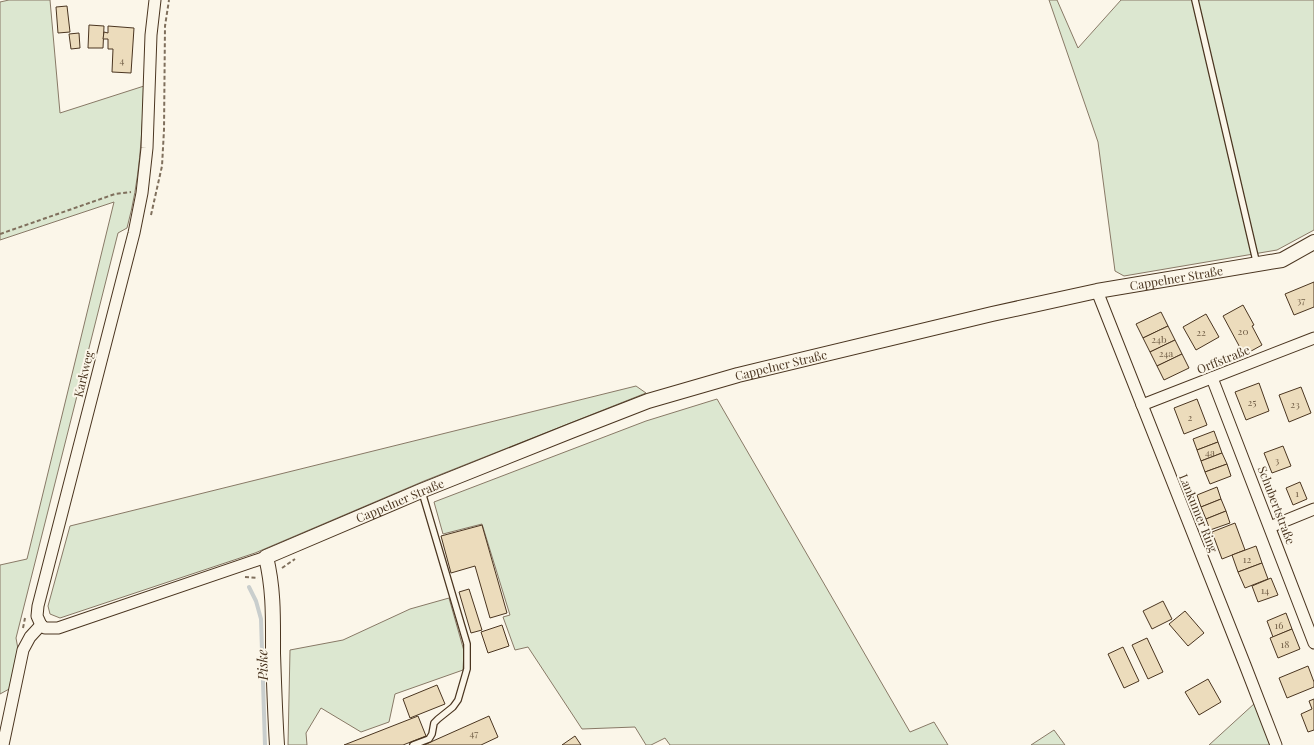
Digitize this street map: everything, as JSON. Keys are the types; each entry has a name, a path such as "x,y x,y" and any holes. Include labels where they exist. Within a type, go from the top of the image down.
{"street":[{"name":"Karkweg","path":"41,625 37,616 38,606 131,243 142,193 148,148 151,35 155,0"},
{"name":"Cappelner Straße","path":"41,625 45,628 58,628 266,557 421,491 648,401 738,375 992,314 1097,291 1282,260 1314,242"},
{"name":"Lankumer Ring","path":"1097,291 1276,745"},
{"name":"Orffstraße","path":"1142,405 1314,338"},
{"name":"Schubertstraße","path":"1212,378 1314,643"},
{"path":"1270,527 1314,509"},
{"path":"266,557 271,576 272,592 277,745"},
{"path":"3,745 23,650 30,637 41,625"}],"lane":[{"path":"1194,0 1257,265"},
{"path":"413,745 428,739 432,734 434,724 458,700 467,669 467,644 421,491"}],"path":[{"path":"149,221 162,166 165,26 169,0"},
{"path":"0,234 115,194 142,193"},
{"path":"241,575 254,578 271,576 299,556"},
{"path":"25,617 23,631 30,637"}],"green space":[{"path":"9,0 50,0 60,113 144,86 140,157 127,228 118,233 16,638 18,649 11,688 0,694 0,565 27,559 114,202 0,240 0,2"},
{"path":"1049,0 1057,0 1078,48 1121,0 1314,0 1314,230 1277,250 1124,276 1115,271 1098,142"},
{"path":"636,386 646,393 424,481 255,553 60,618 50,614 48,606 70,526"},
{"path":"717,399 910,732 934,722 948,745 670,745 665,738 651,745 646,745 635,727 582,729 528,647 515,650 503,617 510,615 482,524 443,534 434,502 646,421"},
{"path":"449,598 464,651 463,670 395,694 389,722 361,732 321,708 306,733 307,745 288,745 290,650 343,640 410,609"},
{"path":"1255,703 1271,745 1209,745"},
{"path":"1054,730 1065,745 1031,745"}],"building":[{"path":"67,6 70,32 58,33 56,7"},
{"path":"89,25 104,26 103,48 88,48"},
{"path":"108,26 134,28 131,73 112,72 113,49 108,49 108,39 103,39 104,32 108,33"},
{"path":"79,33 80,48 71,49 69,34"},
{"path":"1314,282 1314,307 1294,315 1285,294"},
{"path":"1243,305 1262,345 1244,355 1223,316"},
{"path":"1161,312 1168,326 1143,338 1136,324"},
{"path":"1206,314 1219,337 1196,350 1183,327"},
{"path":"1168,326 1175,340 1150,352 1143,338"},
{"path":"1175,340 1182,354 1157,366 1150,352"},
{"path":"1182,354 1189,368 1164,380 1157,366"},
{"path":"1259,383 1269,411 1246,420 1235,392"},
{"path":"1301,387 1311,413 1289,422 1279,395"},
{"path":"1197,399 1207,425 1184,434 1174,408"},
{"path":"1214,431 1218,442 1197,450 1193,439"},
{"path":"1218,442 1222,453 1201,461 1197,450"},
{"path":"1283,446 1291,466 1272,473 1264,453"},
{"path":"1222,453 1227,464 1205,472 1201,461"},
{"path":"1227,464 1231,476 1210,484 1205,472"},
{"path":"1300,482 1307,499 1293,505 1286,488"},
{"path":"1217,487 1221,499 1201,507 1197,495"},
{"path":"1221,499 1226,511 1206,519 1201,507"},
{"path":"1226,511 1230,523 1210,530 1206,519"},
{"path":"1235,523 1245,550 1222,559 1212,532"},
{"path":"482,525 507,613 490,618 475,566 451,573 441,536"},
{"path":"1256,546 1262,563 1238,572 1232,555"},
{"path":"1262,563 1268,579 1245,588 1238,572"},
{"path":"1271,578 1278,595 1258,602 1252,586"},
{"path":"469,589 482,630 471,633 459,592"},
{"path":"1163,601 1172,619 1152,629 1143,611"},
{"path":"1185,611 1204,633 1188,646 1169,624"},
{"path":"1286,613 1292,629 1273,637 1267,621"},
{"path":"502,625 509,646 488,653 481,632"},
{"path":"1292,629 1300,649 1278,658 1270,638"},
{"path":"1147,638 1163,672 1148,679 1132,645"},
{"path":"1123,647 1139,681 1124,688 1108,654"},
{"path":"1308,666 1314,687 1287,698 1279,678"},
{"path":"1208,679 1221,702 1199,715 1185,692"},
{"path":"437,685 445,704 410,718 403,699"},
{"path":"1314,699 1314,730 1308,732 1301,714 1312,709 1309,701"},
{"path":"418,716 426,736 403,745 344,745"},
{"path":"489,716 498,737 481,745 424,745"},
{"path":"575,736 581,745 562,745"}],"waterway":[{"name":"Piske","path":"249,587 256,601 261,619 265,745"}]}
